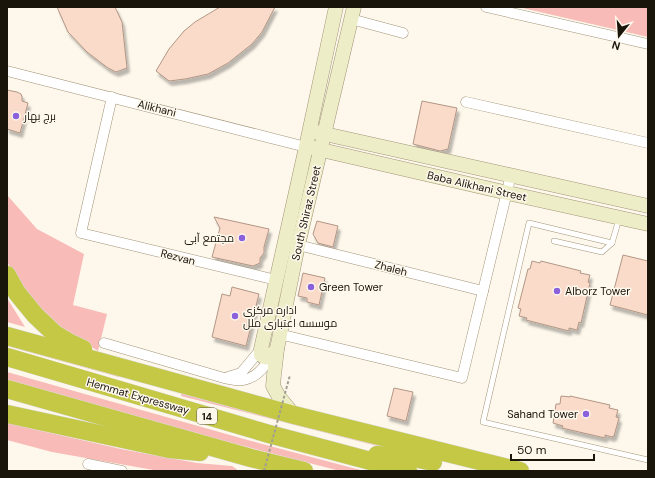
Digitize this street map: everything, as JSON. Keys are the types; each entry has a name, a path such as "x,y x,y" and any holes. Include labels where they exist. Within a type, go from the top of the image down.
{"highway":[{"path":"7,275 17,293 35,315 55,334 70,343 124,368"},
{"path":"7,336 294,415 520,471"},
{"name":"Hemmat Expressway","path":"7,357 269,434 408,471"},
{"path":"7,389 251,458 304,471"},
{"path":"7,414 169,449 251,458"},
{"path":"339,453 409,457 477,471"}],"main road":[{"name":"South Shiraz Street","path":"294,415 279,397 273,386 269,351 276,280 336,7"},
{"name":"South Shiraz Street","path":"269,351 280,334 298,245 353,13"},
{"name":"Baba Alikhani Street","path":"309,131 648,206"},
{"name":"Baba Alikhani Street","path":"306,147 648,224"}],"street":[{"path":"486,7 648,44"},
{"path":"353,13 403,33"},
{"name":"Alikhani","path":"7,71 306,147"},
{"name":"Rezvan","path":"112,97 81,233 276,280"},
{"path":"466,102 648,142"},
{"path":"280,334 462,378 511,176"},
{"name":"Zhaleh","path":"298,245 483,291"},
{"path":"104,343 224,378 242,373 269,351"},
{"path":"88,464 122,471"}],"lane":[{"path":"554,241 602,252 612,243 619,218"},
{"path":"612,243 529,223 483,422 648,460"}],"path":[{"path":"264,471 290,375"}],"shaded area":[{"path":"518,7 648,7 648,37"},
{"path":"7,195 37,229 84,254 73,305 107,314 98,351 57,325 23,289 7,262"},
{"path":"7,298 25,327 7,322"},
{"path":"7,342 120,374 119,377 7,346"},
{"path":"7,372 244,439 364,471 340,471 182,430 7,380"},
{"path":"182,392 446,458 401,452 181,396"},
{"path":"7,423 121,449 197,463 232,466 239,471 159,471 52,452 7,440"}],"building":[{"path":"57,7 115,7 122,22 127,68 116,72 108,68 87,52 68,32"},
{"path":"220,7 275,7 262,32 252,44 228,63 208,74 169,81 156,71 169,49 184,31 195,22"},
{"name":"برج بهار","path":"7,90 21,94 22,101 28,103 20,133 7,129"},
{"path":"422,101 457,108 448,149 440,151 413,144"},
{"name":"مجتمع آبی","path":"214,217 269,229 264,247 264,253 260,258 260,263 253,266 212,257 220,228"},
{"path":"317,221 338,226 333,247 318,243 313,234"},
{"path":"623,255 648,261 648,315 610,305"},
{"name":"Alborz Tower","path":"532,261 540,263 541,261 581,271 580,273 590,275 588,282 590,283 581,323 579,322 577,330 569,328 569,331 526,320 527,318 519,316 521,309 518,308 528,269 530,269"},
{"name":"Green Tower","path":"303,273 325,278 319,305 307,302 307,298 298,296"},
{"name":"اداره مرکزی موسسه اعتباری ملل","path":"232,287 259,294 246,346 212,337 222,294 230,296"},
{"path":"394,388 413,392 406,421 387,416"},
{"name":"Sahand Tower","path":"561,396 570,396 610,405 609,408 618,410 616,417 619,418 614,436 612,437 605,435 605,438 562,428 563,426 553,423 556,404 560,404"}],"place":[{"name":"برج بهار","path":"16,116"},
{"name":"مجتمع آبی","path":"242,238"},
{"name":"Green Tower","path":"311,287"},
{"name":"Alborz Tower","path":"557,291"},
{"name":"اداره مرکزی موسسه اعتباری ملل","path":"235,316"},
{"name":"Sahand Tower","path":"586,414"}]}
